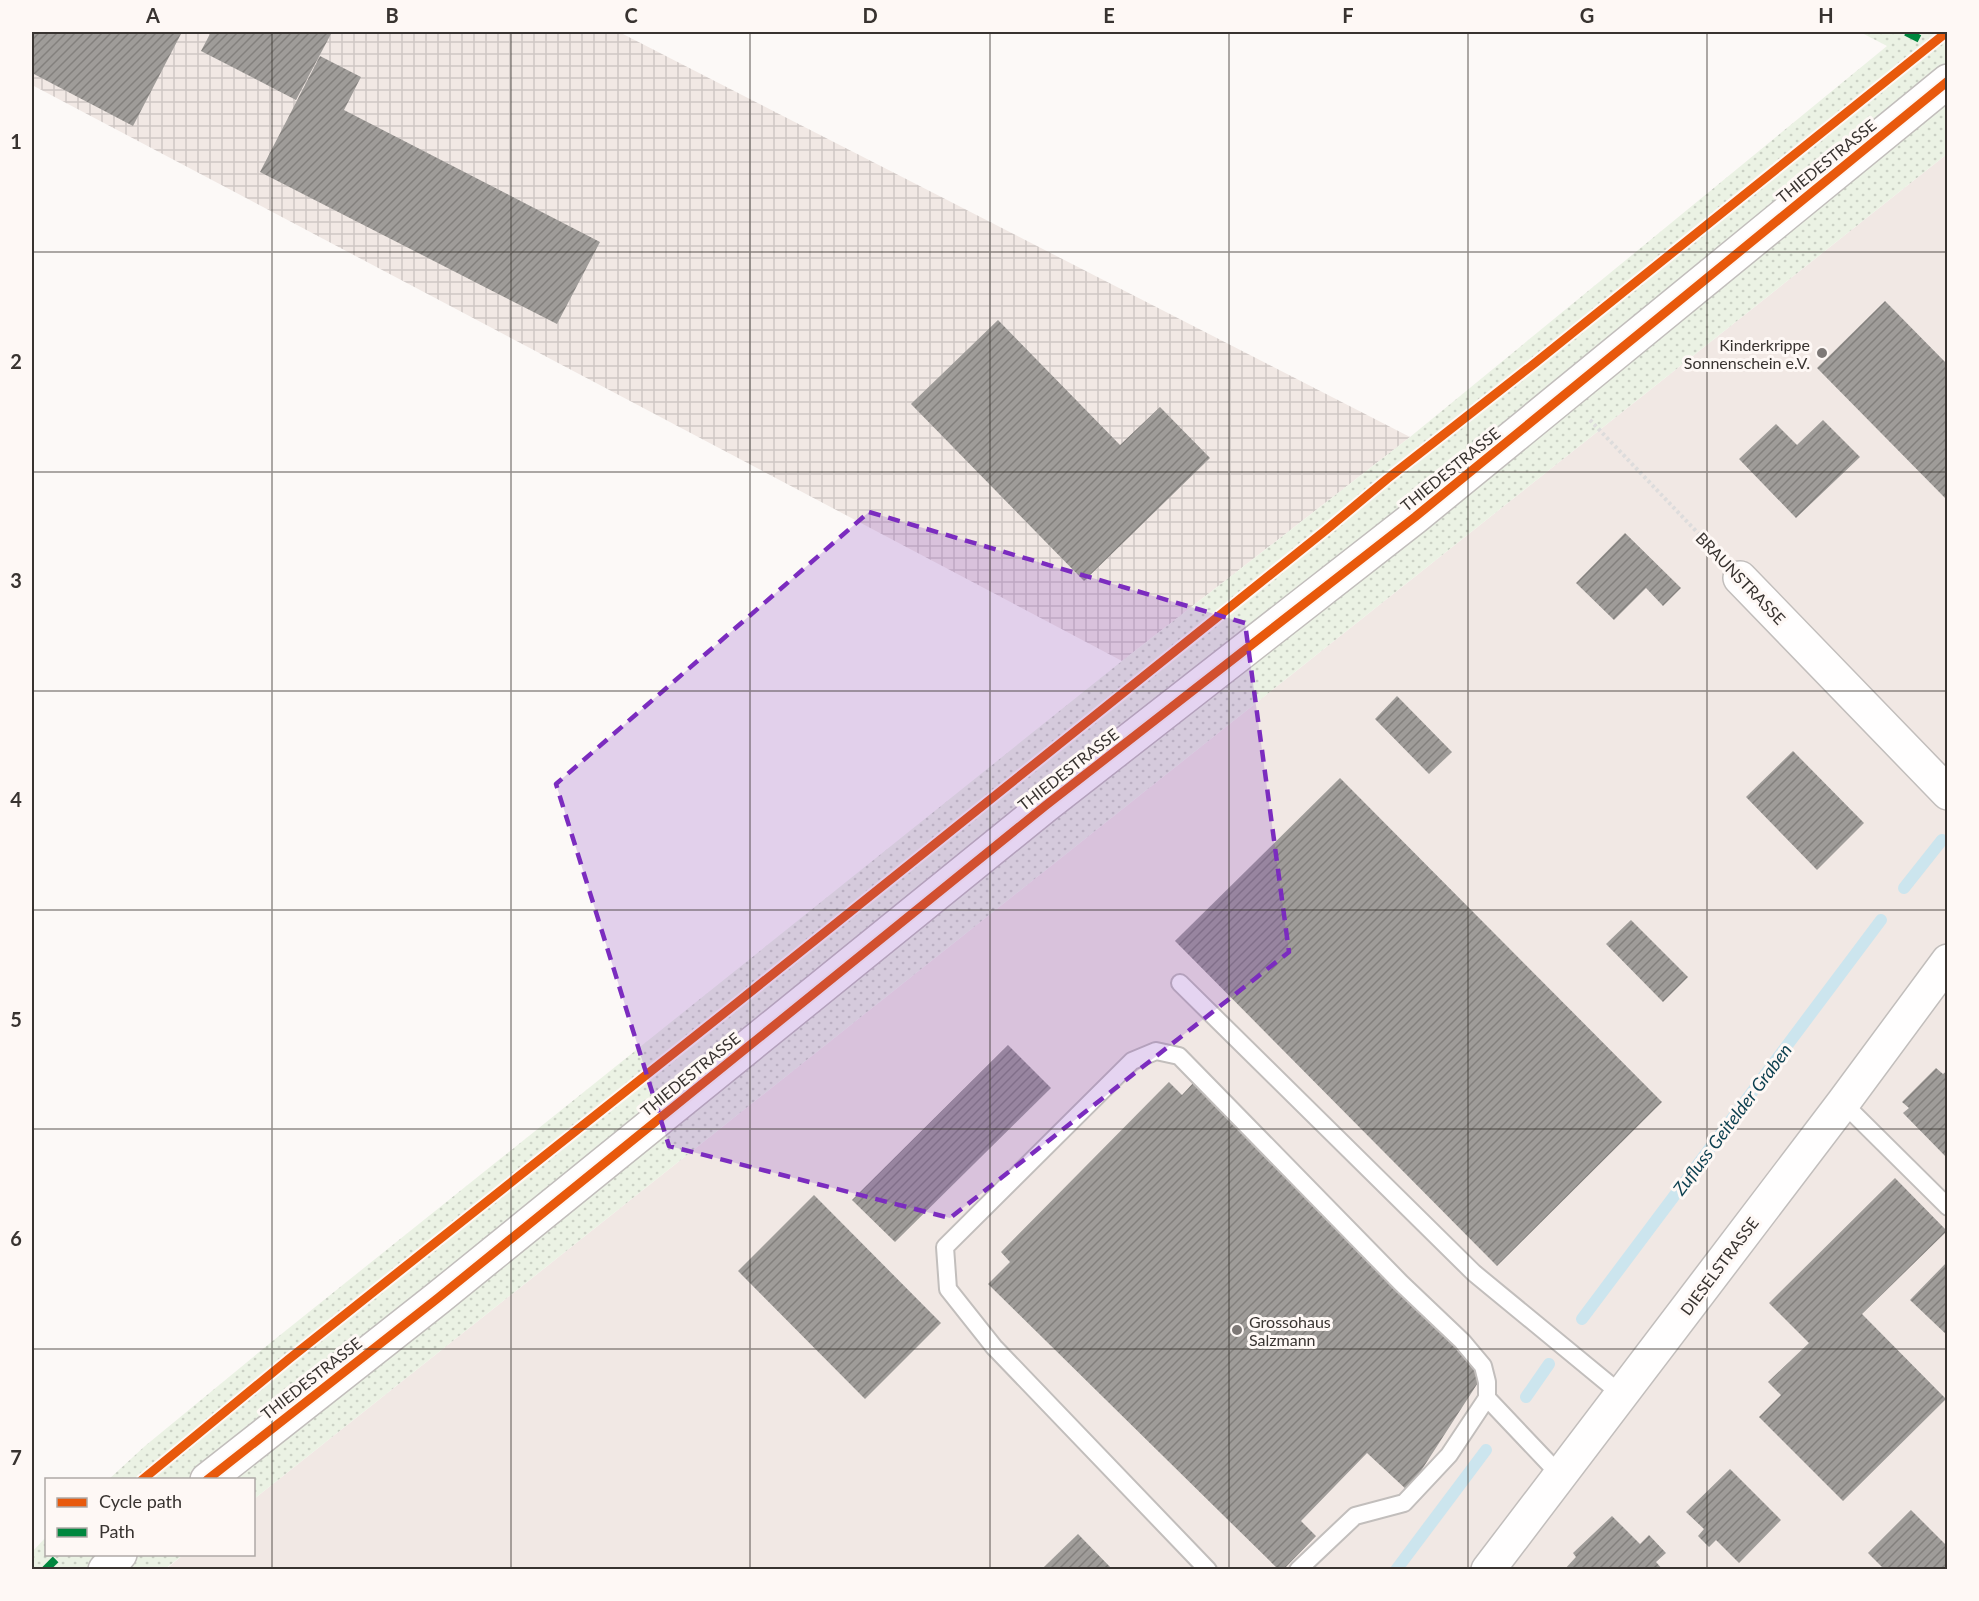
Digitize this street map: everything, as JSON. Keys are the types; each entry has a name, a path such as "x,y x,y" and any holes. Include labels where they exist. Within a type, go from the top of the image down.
{"street":[{"name":"THIEDESTRASSE","path":"208,1478 447,1290 1045,806 1415,517 1947,81"},
{"name":"BRAUNSTRASSE","path":"1740,578 1947,793"},
{"name":"DIESELSTRASSE","path":"1488,1569 1844,1103 1947,961"},
{"path":"105,1569 118,1556"}],"lane":[{"path":"1180,982 1474,1273 1621,1394"},
{"path":"1208,1569 994,1347 948,1289 945,1247 1131,1061 1156,1051 1179,1056 1401,1284 1462,1341 1483,1366 1487,1382 1487,1398 1449,1455 1404,1503 1355,1516 1298,1569"},
{"path":"1844,1103 1947,1207"},
{"path":"1487,1398 1560,1475"}],"highlighted area":[{"path":"869,512 1245,623 1289,952 950,1218 669,1146 556,784"}],"shaded area":[{"path":"32,32 619,32 1410,437 1122,661 32,85"},
{"path":"1860,32 1947,32 1947,154 255,1498 255,1478 110,1478 145,1446 269,1344 1122,661 1410,437 1887,46"},
{"path":"1947,154 1947,1569 165,1570 182,1556 255,1556 255,1498"},
{"path":"45,1538 45,1556 182,1556 165,1569 32,1570 32,1552"}],"building":[{"path":"32,32 182,32 133,126 32,73"},
{"path":"211,32 332,32 296,100 201,51"},
{"path":"320,56 361,77 344,110 600,242 557,324 260,172"},
{"path":"1885,301 1948,365 1948,501 1817,368"},
{"path":"998,320 1120,445 1160,407 1210,458 1084,581 911,404"},
{"path":"1823,420 1860,457 1796,518 1739,459 1776,424 1797,445"},
{"path":"1625,533 1681,588 1663,606 1646,588 1614,620 1576,583"},
{"path":"1397,696 1452,752 1429,774 1375,719"},
{"path":"1793,751 1864,823 1817,870 1746,797"},
{"path":"1340,778 1662,1102 1497,1266 1175,941"},
{"path":"1631,920 1688,977 1663,1002 1606,944"},
{"path":"1008,1045 1051,1088 895,1242 852,1200"},
{"path":"1936,1068 1943,1074 1948,1070 1948,1159 1903,1113 1909,1108 1902,1102"},
{"name":"Grossohaus Salzmann","path":"1195,1081 1483,1375 1408,1491 1367,1453 1301,1521 1316,1536 1283,1570 1279,1570 988,1284 1010,1262 1001,1252 1169,1082 1182,1095"},
{"path":"1895,1178 1947,1231 1862,1314 1946,1399 1843,1501 1759,1417 1781,1395 1768,1382 1809,1343 1769,1303"},
{"path":"814,1195 941,1323 865,1399 738,1271"},
{"path":"1948,1261 1948,1336 1910,1300"},
{"path":"1730,1469 1781,1520 1739,1563 1716,1540 1709,1547 1698,1536 1704,1529 1686,1512"},
{"path":"1911,1510 1948,1547 1948,1570 1885,1570 1868,1553"},
{"path":"1612,1516 1640,1544 1649,1535 1666,1553 1656,1562 1663,1570 1564,1570 1576,1557 1573,1553"},
{"path":"1078,1534 1113,1570 1043,1568"}],"waterway":[{"name":"Zufluss Geitelder Graben","path":"1904,888 1942,840"},
{"name":"Zufluss Geitelder Graben","path":"1582,1319 1881,920"},
{"name":"Zufluss Geitelder Graben","path":"1526,1397 1549,1364"},
{"name":"Zufluss Geitelder Graben","path":"1396,1570 1486,1450"}],"marked path":[{"path":"1906,32 1932,45"},
{"path":"45,1570 59,1556"}],"cycle path":[{"path":"144,1478 289,1359 738,1002 1947,32"},
{"path":"210,1478 438,1298 1045,806 1415,517 1948,81"}],"place":[{"name":"Kinderkrippe Sonnenschein e.V.","path":"1822,353"},
{"name":"Grossohaus Salzmann","path":"1237,1330"}]}
